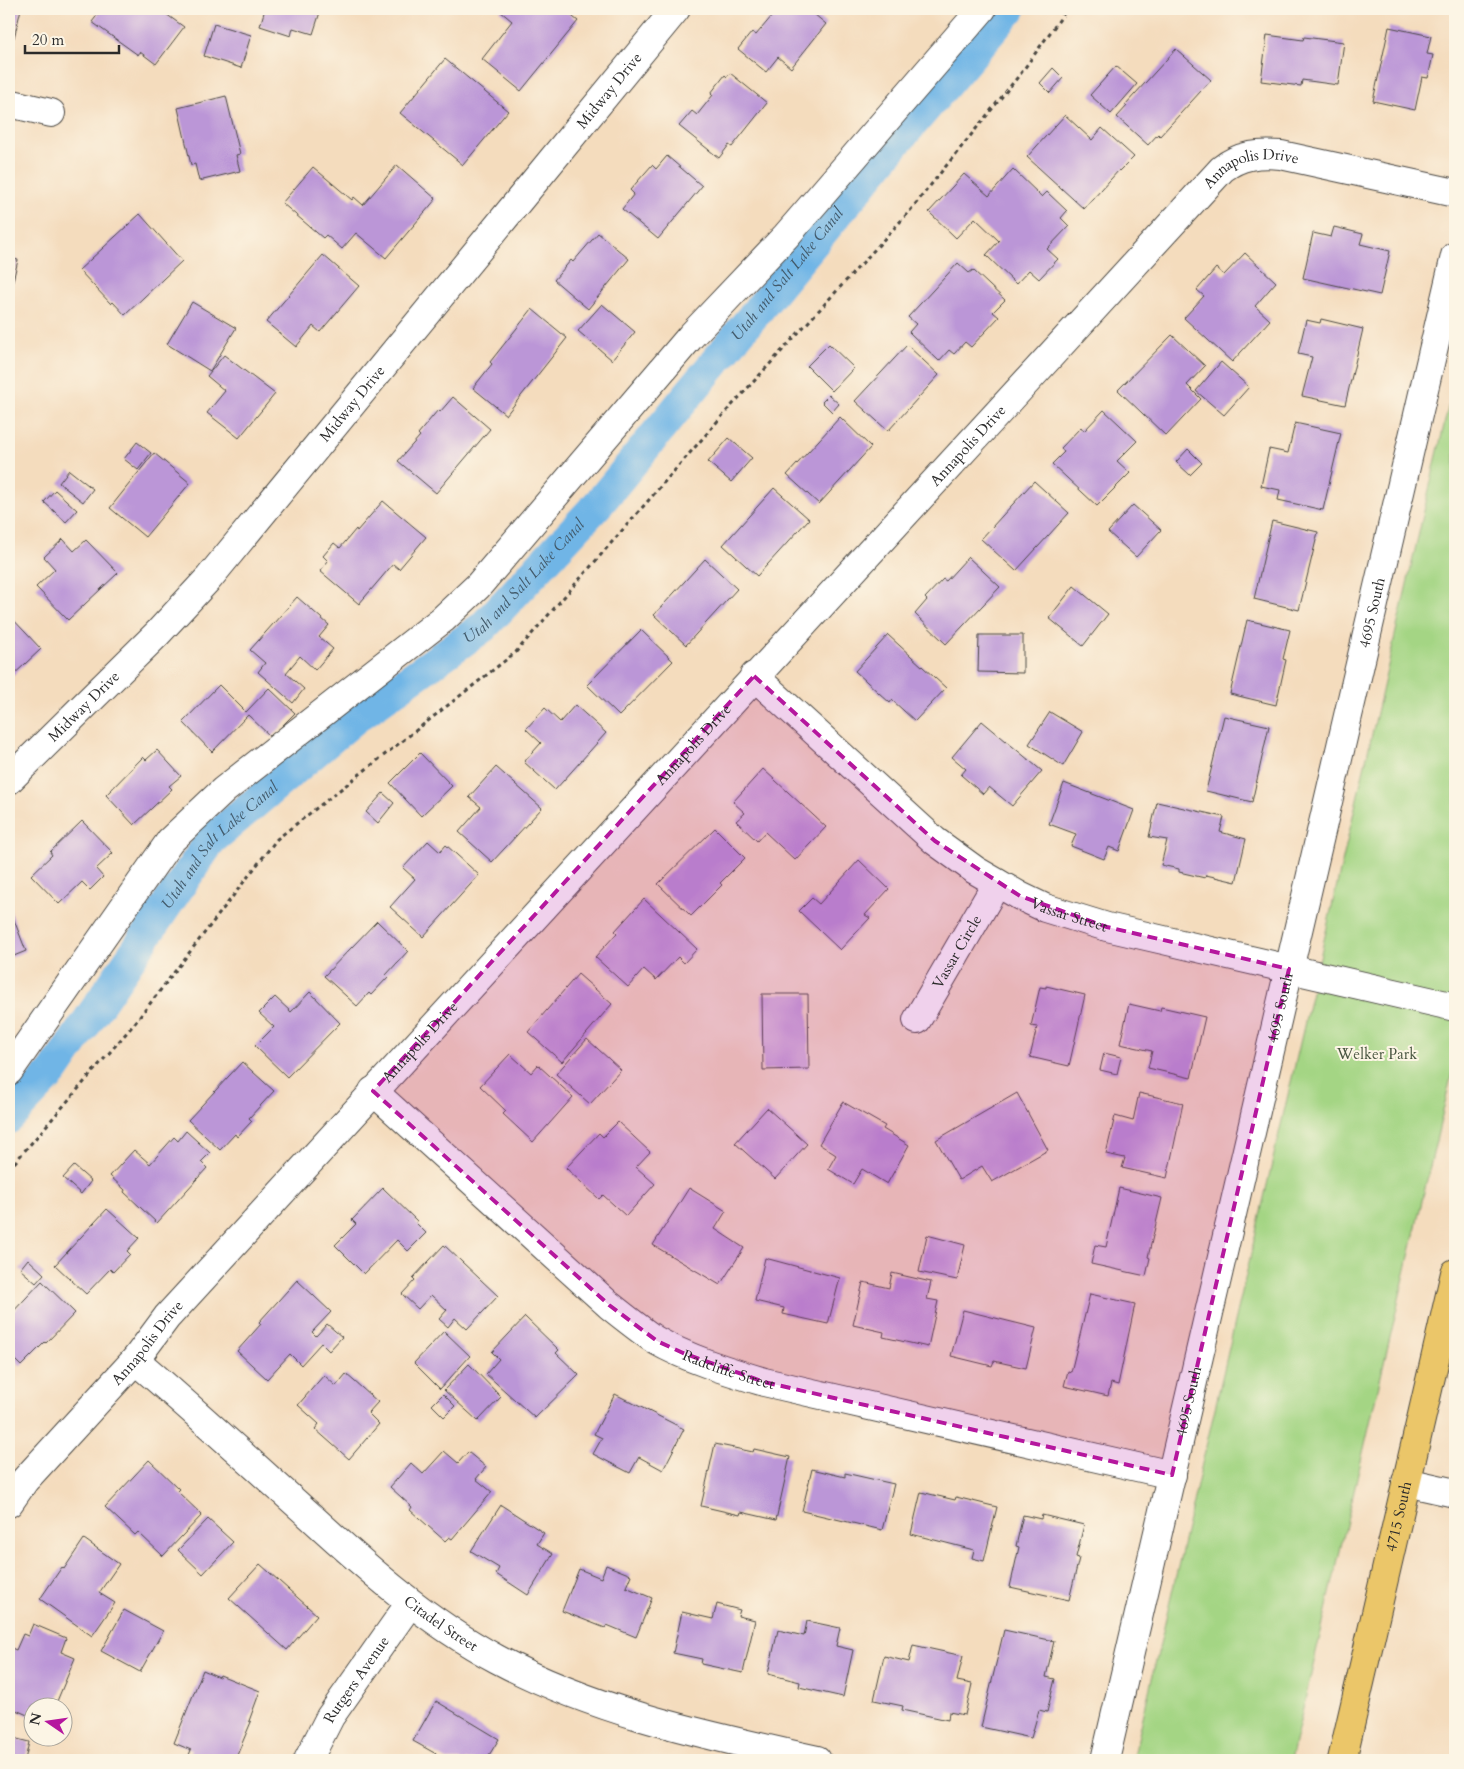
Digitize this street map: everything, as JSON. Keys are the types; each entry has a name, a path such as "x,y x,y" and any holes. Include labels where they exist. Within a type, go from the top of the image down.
{"main road":[{"name":"4715 South","path":"1342,1760 1455,1273"}],"street":[{"name":"Midway Drive","path":"9,780 157,634 209,578 676,9"},
{"path":"9,1071 170,841 224,790 443,619 478,586 691,336 786,236 982,9"},
{"path":"9,103 51,113"},
{"name":"Annapolis Drive","path":"9,1503 26,1480 136,1360 167,1317 1206,185 1231,162 1252,155 1281,155 1455,193"},
{"name":"4695 South","path":"1106,1760 1455,256"},
{"name":"Vassar Street","path":"754,676 935,841 954,856 997,883 1037,904 1106,927 1455,1007"},
{"name":"Vassar Circle","path":"917,1020 997,883"},
{"name":"Radcliffe Street","path":"373,1091 609,1305 657,1341 708,1363 764,1382 1172,1475"},
{"name":"Citadel Street","path":"136,1360 370,1571 436,1622 498,1659 573,1693 737,1751 817,1760"},
{"path":"1406,1482 1455,1493"},
{"name":"Rutgers Avenue","path":"308,1760 330,1717 410,1603"}],"path":[{"path":"9,1169 135,1023 277,838 516,652 723,415 910,212 1021,73 1066,9"}],"highlighted area":[{"path":"754,676 935,841 1020,896 1107,927 1289,969 1172,1475 764,1382 683,1353 657,1341 609,1305 373,1091"}],"green space":[{"name":"Welker Park","path":"1455,378 1455,1060 1291,1760 1133,1760"}],"building":[{"path":"9,9 21,9 14,38 9,36"},
{"path":"102,9 159,9 184,27 156,64 140,52 138,55 92,22"},
{"path":"265,9 286,11 287,9 321,9 313,34 293,28 291,36 260,26"},
{"path":"502,9 563,9 578,21 521,91 482,59 512,21 500,11"},
{"path":"775,9 808,9 826,24 791,68 778,57 766,72 738,49 752,32 756,35 772,16 770,14"},
{"path":"214,24 251,35 241,68 204,56"},
{"path":"1389,27 1431,36 1427,54 1433,55 1428,78 1422,77 1415,110 1373,101"},
{"path":"1267,35 1303,40 1304,37 1344,42 1338,85 1302,80 1301,86 1261,81"},
{"path":"1176,49 1211,80 1160,136 1158,134 1148,145 1117,117 1127,106 1125,105"},
{"path":"445,59 508,111 463,165 400,113"},
{"path":"1116,66 1137,84 1111,114 1090,95"},
{"path":"1053,68 1063,78 1050,93 1040,83"},
{"path":"730,73 767,103 732,147 729,145 719,158 679,126 692,111 697,115 713,95 711,93 725,75 727,77"},
{"path":"226,96 240,154 236,155 240,171 199,181 195,164 191,165 178,108"},
{"path":"1065,115 1092,140 1102,128 1134,157 1119,170 1084,209 1027,157"},
{"path":"667,156 702,186 658,239 622,209 634,194 630,190 652,165 656,169"},
{"path":"397,165 436,199 386,258 356,233 342,249 326,235 323,238 282,203 313,167 352,200 354,197 363,205"},
{"path":"1013,169 1042,197 1047,192 1067,211 1061,218 1069,226 1047,249 1058,259 1039,279 1029,270 1016,284 986,255 999,241 975,218 956,238 929,212 964,174 989,196"},
{"path":"140,214 182,261 125,315 113,302 111,304 79,270"},
{"path":"1334,227 1363,234 1360,244 1390,251 1380,295 1303,278 1313,233 1331,237"},
{"path":"598,233 629,259 588,309 554,280 571,260 573,262"},
{"path":"1245,253 1276,282 1255,306 1270,320 1232,362 1184,318 1204,296 1197,290 1216,268 1224,275"},
{"path":"323,255 359,286 320,332 313,326 296,347 266,322"},
{"path":"9,258 18,260 12,285 9,284"},
{"path":"958,263 969,273 973,270 1005,300 993,312 999,317 971,347 965,342 954,354 949,350 939,361 909,332 916,324 908,317"},
{"path":"192,302 236,328 210,371 167,344"},
{"path":"602,304 635,332 612,360 578,331"},
{"path":"532,309 567,338 506,415 473,388 492,364 490,362"},
{"path":"1321,319 1363,329 1345,405 1302,396 1312,357 1298,354 1306,320 1320,323"},
{"path":"1172,335 1205,366 1187,385 1201,399 1166,436 1118,390"},
{"path":"829,344 854,368 832,391 807,366"},
{"path":"907,345 939,375 888,431 855,401"},
{"path":"224,355 275,394 239,438 207,413 225,391 207,376"},
{"path":"1221,362 1249,387 1224,415 1196,391"},
{"path":"829,395 839,404 832,412 822,402"},
{"path":"453,397 490,429 436,493 398,461 420,436 418,434 438,410 440,412"},
{"path":"1104,410 1137,441 1117,461 1130,473 1097,506 1052,464 1064,452 1061,448 1081,427 1084,431"},
{"path":"840,417 871,447 819,504 787,475"},
{"path":"1295,423 1341,433 1323,510 1278,500 1280,490 1261,486 1269,449 1288,453"},
{"path":"729,438 752,458 731,482 708,462"},
{"path":"137,442 151,453 138,470 124,459"},
{"path":"1188,449 1202,463 1190,475 1176,462"},
{"path":"154,453 190,483 145,537 110,508"},
{"path":"69,470 93,489 83,502 59,483"},
{"path":"1034,481 1069,513 1016,571 981,539"},
{"path":"774,488 809,519 757,576 723,545"},
{"path":"55,490 77,510 66,522 44,502"},
{"path":"383,501 426,537 399,569 393,564 359,604 320,571 328,561 323,556 334,543 340,548"},
{"path":"1133,505 1161,530 1136,557 1108,532"},
{"path":"1272,521 1318,532 1299,610 1254,599"},
{"path":"63,539 74,551 86,540 118,573 68,620 36,587 55,569 44,557"},
{"path":"968,557 1000,587 946,644 915,614 927,600 925,598 943,579 946,581"},
{"path":"705,559 737,589 686,645 654,615"},
{"path":"1074,586 1108,614 1083,646 1049,618"},
{"path":"297,597 329,625 319,637 333,649 315,670 300,656 286,673 304,689 293,703 258,672 265,663 250,650"},
{"path":"9,615 41,649 9,679"},
{"path":"1247,620 1290,630 1283,659 1286,660 1276,705 1230,694"},
{"path":"641,630 673,661 619,716 587,685"},
{"path":"888,635 946,688 915,721 892,700 890,703 855,671"},
{"path":"979,635 1023,635 1023,673 978,672"},
{"path":"219,685 246,712 269,688 295,713 271,737 248,715 212,752 183,722"},
{"path":"575,705 606,733 555,790 524,762 541,743 526,729 545,708 560,722"},
{"path":"1050,712 1083,732 1063,766 1029,744"},
{"path":"1224,716 1269,726 1252,802 1206,791"},
{"path":"982,721 1042,771 1012,806 989,787 983,794 961,775 966,769 952,757"},
{"path":"157,750 181,776 169,786 172,789 134,825 106,795 143,757 146,760"},
{"path":"420,753 452,786 421,816 390,783"},
{"path":"496,767 542,808 492,862 459,832 481,807 469,797"},
{"path":"763,769 826,827 795,860 765,832 757,841 736,821 745,813 733,802"},
{"path":"1064,783 1134,810 1119,851 1109,847 1104,859 1071,846 1076,834 1049,824"},
{"path":"383,793 394,803 378,823 366,812"},
{"path":"1157,802 1224,817 1220,832 1246,839 1236,882 1206,875 1205,878 1179,872 1179,869 1161,865 1167,840 1149,837"},
{"path":"82,821 113,853 96,869 103,877 90,890 82,882 59,904 31,875 52,855 50,852"},
{"path":"715,828 745,858 720,883 722,885 691,916 658,884"},
{"path":"428,841 440,852 446,845 479,875 423,937 390,907 415,879 403,868"},
{"path":"859,860 889,889 865,915 870,918 840,950 799,911 812,898 819,904"},
{"path":"644,899 697,949 684,963 678,957 656,980 644,969 628,987 595,957 617,933 615,931"},
{"path":"9,907 26,951 9,958"},
{"path":"377,921 408,951 386,975 388,977 371,995 369,993 357,1006 324,976"},
{"path":"578,974 612,1004 562,1062 528,1032"},
{"path":"1046,986 1085,995 1069,1066 1030,1057 1037,1027 1031,1026 1040,987 1046,988"},
{"path":"310,992 340,1023 287,1077 255,1046 274,1027 259,1013 275,997 291,1012"},
{"path":"762,994 808,994 809,1069 763,1070"},
{"path":"1129,1004 1160,1011 1161,1007 1205,1017 1191,1078 1148,1068 1152,1051 1120,1044"},
{"path":"587,1039 621,1070 590,1104 556,1074"},
{"path":"1104,1053 1121,1057 1117,1074 1100,1070"},
{"path":"510,1054 531,1073 538,1065 573,1097 533,1142 503,1114 506,1111 480,1086"},
{"path":"242,1062 274,1091 249,1118 252,1121 237,1137 235,1134 220,1150 188,1120"},
{"path":"1017,1093 1048,1150 992,1182 982,1166 959,1180 936,1140"},
{"path":"1139,1093 1183,1103 1167,1178 1122,1168 1125,1158 1106,1154 1115,1116 1133,1121"},
{"path":"843,1102 885,1126 883,1129 909,1145 887,1184 862,1169 853,1184 828,1169 836,1155 819,1144"},
{"path":"767,1108 807,1144 775,1179 735,1143"},
{"path":"618,1122 650,1152 636,1167 655,1184 626,1216 603,1195 599,1199 566,1168 599,1133 603,1137"},
{"path":"186,1131 210,1153 201,1162 207,1168 157,1223 110,1176 134,1150 150,1164 174,1137 178,1141"},
{"path":"74,1166 91,1181 81,1194 63,1178"},
{"path":"383,1188 417,1221 416,1223 426,1233 408,1251 397,1240 364,1274 335,1245 356,1224 352,1220"},
{"path":"689,1188 726,1211 715,1229 744,1248 720,1285 653,1245"},
{"path":"1119,1188 1162,1198 1148,1257 1150,1258 1146,1276 1091,1264 1095,1245 1106,1247"},
{"path":"107,1209 139,1238 127,1251 130,1254 113,1272 110,1269 86,1294 55,1265"},
{"path":"927,1235 965,1245 957,1280 919,1272"},
{"path":"444,1245 498,1296 467,1329 455,1318 448,1327 439,1319 447,1310 431,1295 418,1309 402,1294 415,1280 413,1278"},
{"path":"765,1258 840,1278 828,1324 783,1314 784,1308 755,1301"},
{"path":"28,1259 44,1274 36,1283 20,1269"},
{"path":"892,1273 931,1282 927,1299 938,1301 928,1347 883,1337 884,1332 853,1325 863,1282 889,1288"},
{"path":"297,1280 331,1312 312,1332 316,1336 327,1324 342,1337 329,1351 321,1343 301,1365 290,1354 267,1379 237,1351 261,1324 259,1322"},
{"path":"42,1281 75,1313 21,1366 9,1354 9,1316"},
{"path":"1090,1294 1135,1304 1118,1385 1111,1383 1108,1396 1064,1386 1068,1371 1071,1372"},
{"path":"963,1310 1036,1328 1026,1368 994,1361 992,1366 951,1356"},
{"path":"525,1317 559,1350 556,1353 579,1375 535,1418 486,1374 499,1359 492,1352"},
{"path":"444,1331 470,1356 440,1389 414,1363"},
{"path":"469,1364 501,1397 478,1421 444,1390"},
{"path":"346,1374 378,1402 368,1413 379,1424 349,1459 315,1429 319,1424 298,1405 324,1375 336,1386"},
{"path":"443,1394 455,1406 444,1417 432,1405"},
{"path":"615,1394 684,1429 663,1470 639,1457 630,1473 593,1454 602,1438 594,1434"},
{"path":"715,1444 753,1452 754,1449 790,1457 776,1520 741,1512 740,1515 701,1506"},
{"path":"444,1451 458,1463 468,1452 486,1467 476,1479 492,1492 452,1539 449,1537 445,1541 410,1510 412,1507 390,1487 411,1463 423,1474"},
{"path":"149,1460 202,1515 163,1556 138,1532 135,1535 105,1507"},
{"path":"812,1469 845,1477 845,1473 894,1484 882,1530 802,1511"},
{"path":"921,1492 955,1500 956,1497 997,1507 984,1561 972,1558 974,1550 911,1534"},
{"path":"501,1505 544,1533 537,1544 553,1554 528,1595 496,1574 499,1568 471,1551"},
{"path":"1023,1515 1041,1519 1042,1515 1084,1525 1076,1557 1079,1558 1069,1600 1010,1587 1019,1547 1016,1546"},
{"path":"208,1519 233,1542 203,1574 178,1550"},
{"path":"84,1539 119,1564 99,1593 115,1603 92,1636 40,1599 62,1567 64,1569"},
{"path":"260,1564 317,1615 287,1650 229,1598"},
{"path":"606,1565 631,1575 626,1587 652,1598 636,1637 607,1625 605,1628 562,1611 579,1569 601,1578"},
{"path":"717,1604 740,1610 738,1616 755,1620 743,1673 701,1664 702,1659 673,1653 682,1612 713,1619"},
{"path":"124,1610 163,1631 140,1672 101,1651"},
{"path":"807,1621 840,1628 836,1646 853,1650 843,1697 799,1687 800,1682 768,1674 778,1630 804,1636"},
{"path":"33,1624 66,1638 61,1652 75,1658 59,1696 22,1696 22,1713 9,1707 9,1647 16,1650 23,1634 28,1636"},
{"path":"1004,1630 1054,1641 1046,1677 1055,1679 1047,1712 1039,1710 1031,1738 981,1727"},
{"path":"913,1645 963,1656 957,1681 972,1684 965,1715 949,1712 948,1720 902,1710 903,1706 874,1700 884,1656 909,1662"},
{"path":"203,1670 260,1691 249,1721 251,1722 235,1760 187,1760 191,1750 174,1743"},
{"path":"436,1701 499,1739 486,1760 447,1760 413,1741"},
{"path":"9,1737 22,1740 22,1746 28,1746 25,1760 9,1760"}],"waterway":[{"name":"Utah and Salt Lake Canal","path":"9,1118 53,1072 211,840 354,719 483,627 600,502 888,152 1010,9"}]}
